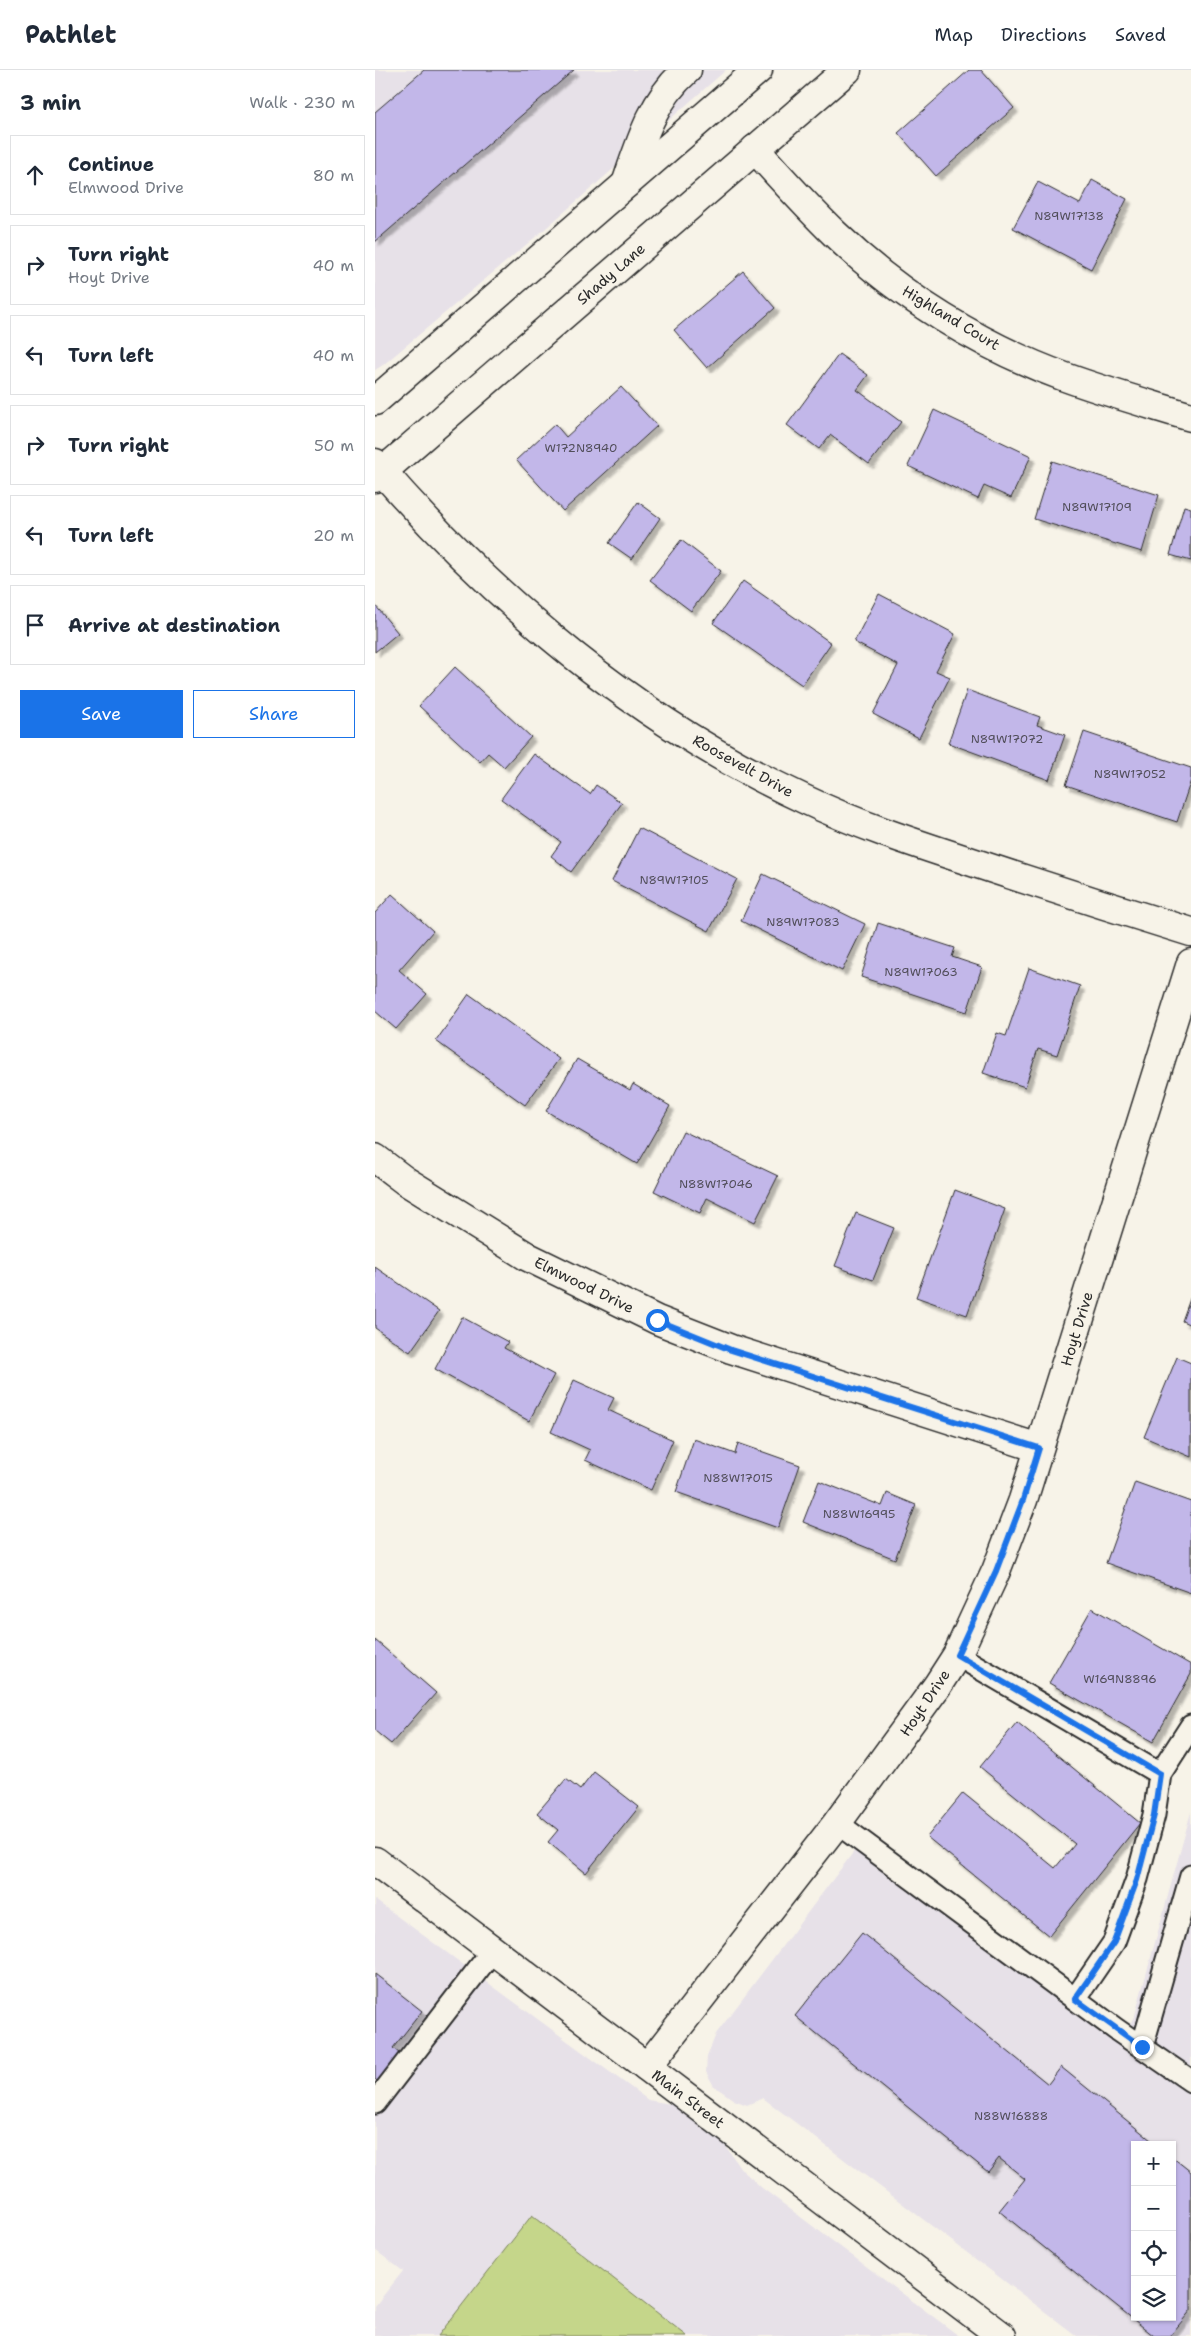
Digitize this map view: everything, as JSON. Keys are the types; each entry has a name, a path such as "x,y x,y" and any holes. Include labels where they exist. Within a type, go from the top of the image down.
{"street":[{"path":"626,184 639,146 664,93 687,70"},
{"path":"375,401 758,70"},
{"name":"Shady Lane","path":"377,471 847,70"},
{"name":"Highland Court","path":"755,149 843,241 880,273 924,304 963,328 1016,356 1064,377 1191,417"},
{"name":"Roosevelt Drive","path":"377,471 504,597 591,669 660,718 753,773 804,800 887,834 1191,932"},
{"name":"Hoyt Drive","path":"647,2067 837,1823 905,1732 957,1655 996,1571 1023,1500 1191,963"},
{"name":"Elmwood Drive","path":"375,1158 404,1180 527,1258 657,1320 731,1350 1039,1448"},
{"name":"Main Street","path":"375,1861 1002,2336"}],"lane":[{"path":"957,1655 1160,1774"},
{"path":"1075,1999 1114,1942 1137,1880 1152,1824 1160,1774 1191,1726"},
{"path":"837,1823 1075,1999 1191,2081"},
{"path":"1142,2047 1191,1876"},
{"path":"375,2102 493,1950"}],"shaded area":[{"path":"375,70 726,70 546,228 375,370"},
{"path":"1191,1812 1191,2336 1077,2336 763,2098 747,2105 734,2100 714,2086 706,2072 707,2057 716,2034 855,1850 1119,2043 1135,2015"},
{"path":"375,1900 648,2100 681,2106 721,2139 741,2169 762,2188 959,2336 375,2336 375,2306 403,2271 375,2250"}],"green space":[{"path":"532,2215 687,2336 438,2336"}],"building":[{"path":"424,70 574,70 375,242 375,112"},
{"path":"969,70 981,70 1014,108 936,176 898,133"},
{"path":"1092,180 1127,199 1091,269 1013,228 1038,182 1080,204"},
{"path":"743,271 775,308 707,368 674,330"},
{"path":"839,354 868,375 857,390 901,422 869,464 830,435 819,449 787,425"},
{"path":"621,387 657,426 563,511 516,460 555,424 566,437"},
{"path":"934,410 1031,456 1011,498 984,486 978,499 908,466"},
{"path":"1052,461 1159,495 1142,552 1034,519"},
{"path":"638,502 660,518 632,559 609,543"},
{"path":"1184,506 1191,508 1191,561 1170,555"},
{"path":"681,540 721,571 691,611 650,580"},
{"path":"743,581 831,643 802,685 713,623"},
{"path":"879,594 955,634 936,671 950,677 919,738 873,714 898,665 854,642"},
{"path":"375,605 398,633 375,652"},
{"path":"455,667 531,737 504,767 488,753 480,762 419,706"},
{"path":"967,690 1040,717 1037,725 1065,735 1049,780 948,743"},
{"path":"1084,732 1191,768 1191,780 1177,822 1066,785"},
{"path":"534,754 590,794 596,785 622,803 571,872 551,856 561,842 501,799"},
{"path":"639,828 737,879 709,931 612,881"},
{"path":"763,874 865,924 842,971 741,921"},
{"path":"392,894 433,931 399,970 427,994 396,1029 375,1011 375,913"},
{"path":"878,923 955,948 952,957 982,967 967,1012 861,977"},
{"path":"1029,968 1080,986 1057,1055 1038,1049 1025,1087 983,1073 997,1033 1006,1036"},
{"path":"469,994 559,1059 525,1105 436,1041"},
{"path":"577,1059 630,1090 633,1084 670,1106 637,1164 546,1111"},
{"path":"683,1131 778,1176 755,1222 707,1198 700,1213 654,1191"},
{"path":"955,1190 1005,1209 967,1315 916,1297"},
{"path":"856,1213 894,1228 873,1280 835,1266"},
{"path":"375,1267 439,1311 410,1352 375,1328"},
{"path":"1191,1296 1191,1325 1182,1321"},
{"path":"462,1317 508,1342 504,1348 554,1375 529,1421 435,1369"},
{"path":"1177,1357 1191,1363 1191,1457 1144,1437"},
{"path":"574,1380 614,1398 608,1410 673,1440 651,1490 585,1460 590,1450 551,1432"},
{"path":"694,1439 735,1454 738,1443 800,1465 778,1528 676,1492"},
{"path":"819,1481 882,1506 887,1493 916,1505 895,1559 803,1522"},
{"path":"1135,1482 1191,1502 1191,1593 1106,1563"},
{"path":"1092,1608 1191,1665 1191,1674 1153,1742 1049,1683"},
{"path":"375,1640 436,1693 391,1744 375,1731"},
{"path":"1017,1722 1140,1823 1049,1936 927,1837 963,1793 1055,1868 1075,1844 980,1767"},
{"path":"594,1772 639,1807 586,1873 548,1842 558,1830 537,1813 566,1779 580,1790"},
{"path":"862,1933 1048,2084 1061,2067 1152,2141 1131,2141 1131,2317 999,2211 1025,2179 999,2158 988,2172 795,2016"},
{"path":"375,1974 422,2011 393,2048 400,2054 378,2082 375,2079"},
{"path":"1176,2160 1191,2172 1191,2310 1170,2336 1154,2336 1135,2321 1176,2321"}],"route":[{"path":"657,1320 731,1350 1039,1448 1023,1500 996,1571 957,1655 1160,1774 1154,1815 1137,1880 1114,1942 1075,1999 1142,2047"}]}
